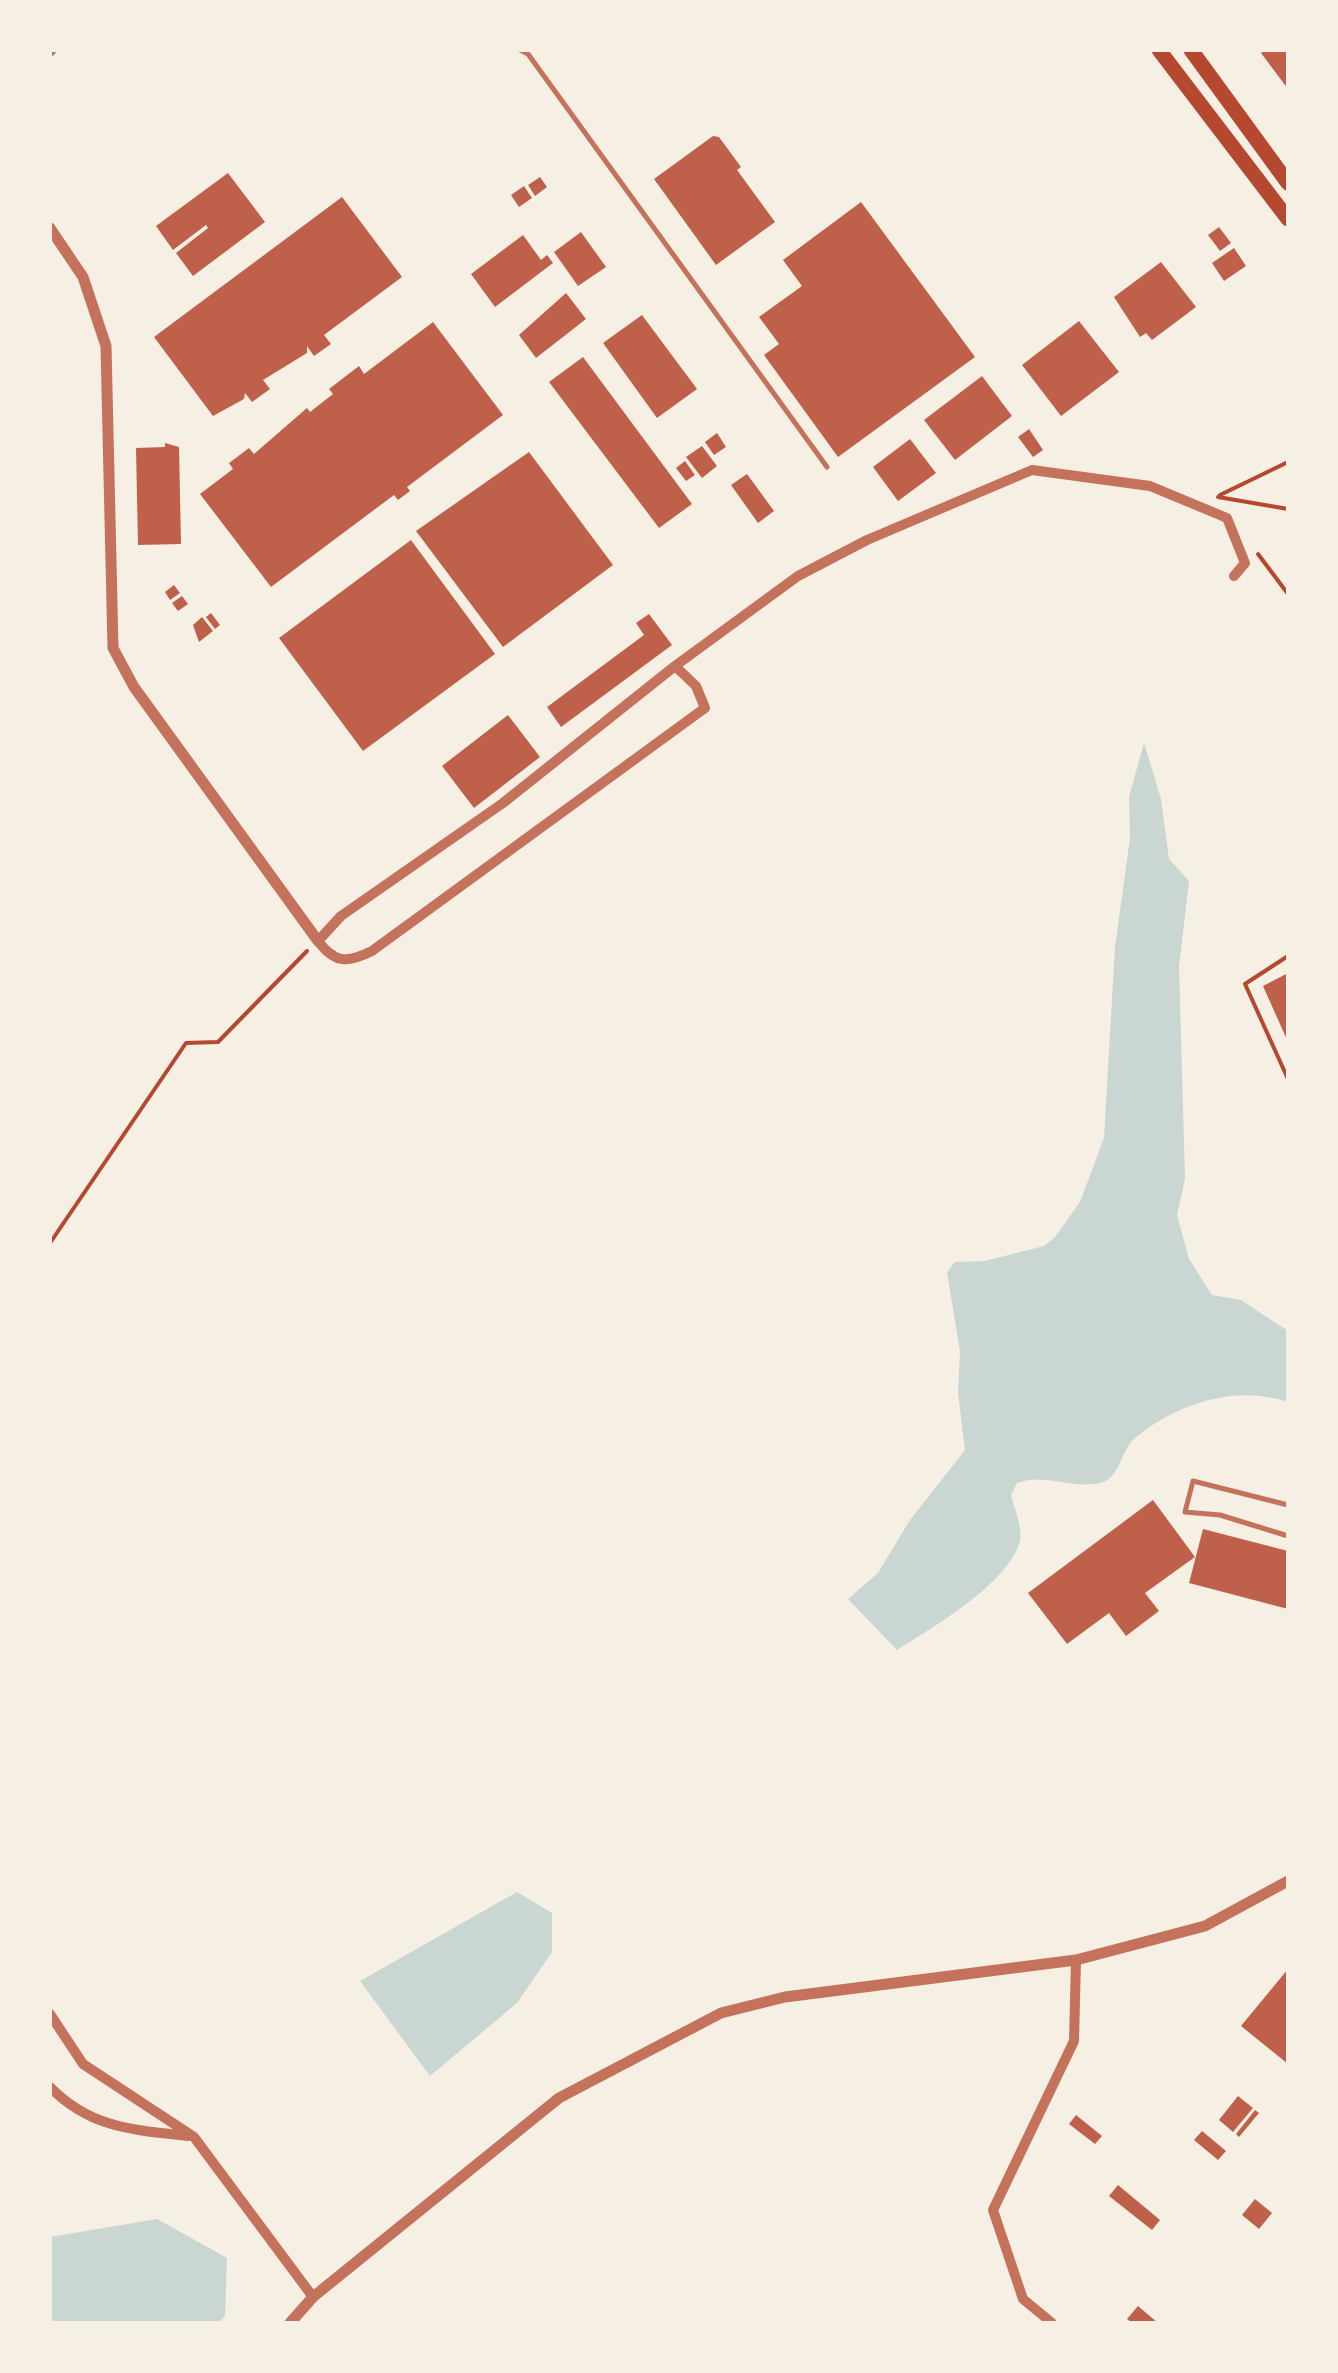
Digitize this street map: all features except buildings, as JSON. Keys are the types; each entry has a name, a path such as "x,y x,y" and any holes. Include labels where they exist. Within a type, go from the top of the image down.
{"highway":[{"path":"1159,50 1288,220"},
{"path":"1190,50 1288,183"}],"street":[{"path":"50,228 82,277 106,346 114,648 134,687 330,957 351,962 372,951 705,708 696,686 674,666"},
{"path":"318,942 341,916 502,804 674,666 798,576 931,510 1032,470 1150,486 1202,504 1227,518 1241,544 1245,563 1234,576"},
{"path":"290,2323 313,2297 560,2098 721,2013 784,1996 1076,1960 1205,1926 1288,1881"},
{"path":"1052,2323 1023,2299 993,2210 1074,2041 1076,1960"},
{"path":"50,2014 83,2064 194,2137 313,2297"},
{"path":"50,2087 71,2108 111,2128 194,2137"}],"lane":[{"path":"520,50 531,52 827,467"},
{"path":"1288,1505 1194,1481 1185,1512 1220,1515 1288,1536"}],"path":[{"path":"1217,496 1288,462"},
{"path":"1217,496 1288,509"},
{"path":"1217,496 1227,510"},
{"path":"1257,552 1288,594"},
{"path":"50,1243 186,1044 218,1042 318,942"},
{"path":"1288,956 1245,984 1288,1079"}],"shaded area":[{"path":"1144,743 1161,799 1169,859 1189,881 1179,966 1185,1179 1177,1215 1189,1259 1212,1295 1241,1300 1288,1331 1288,1402 1248,1395 1207,1401 1168,1416 1134,1439 1113,1474 1103,1482 1038,1479 1017,1483 1011,1495 1021,1536 1013,1557 968,1603 897,1650 848,1599 878,1573 910,1520 965,1450 958,1393 960,1352 947,1272 955,1262 985,1261 1044,1246 1055,1237 1080,1202 1104,1138 1115,947 1130,838 1129,797"},
{"path":"517,1892 552,1913 552,1952 517,2003 430,2076 360,1981"},
{"path":"157,2219 227,2258 225,2316 218,2323 50,2323 50,2237"}]}
